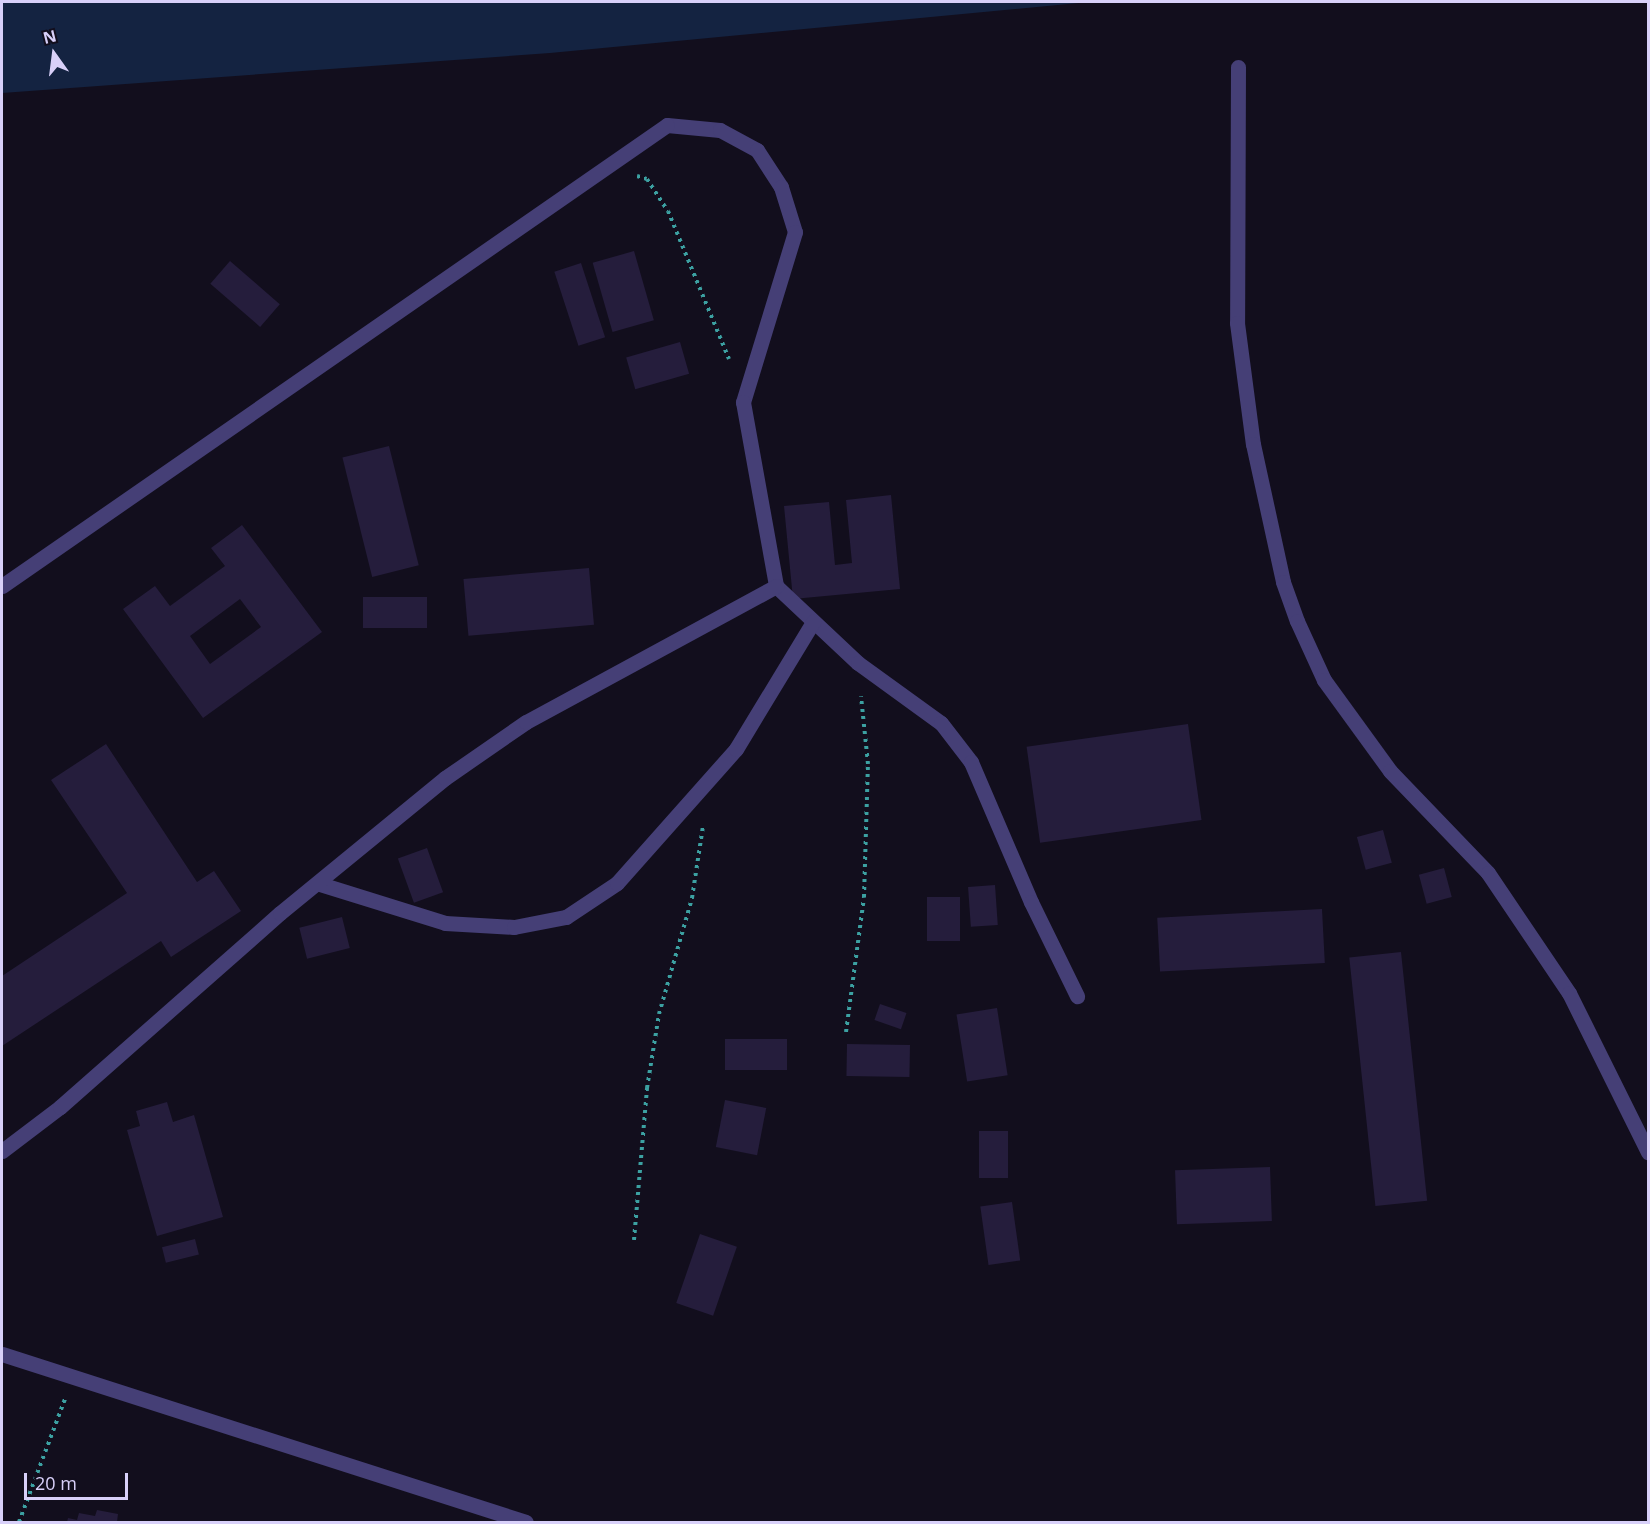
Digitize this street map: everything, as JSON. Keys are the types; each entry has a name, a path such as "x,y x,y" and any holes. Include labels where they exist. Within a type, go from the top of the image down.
{"street":[{"path":"1238,67 1237,324 1253,444 1283,582 1297,621 1324,680 1390,771 1488,873 1569,993 1648,1152"},
{"path":"2,586 667,125 720,130 757,150 781,187 795,232 743,402 776,586 858,663 941,723 970,762 1031,902 1077,996"},
{"path":"2,1151 136,1041 280,913 320,884 445,778 526,722 776,586"},
{"path":"320,884 445,923 514,927 566,917 617,883 736,749 813,622"},
{"path":"2,1354 526,1522"}],"path":[{"path":"608,166 647,179 668,211 730,362"},
{"path":"846,1032 864,897 868,764 858,663"},
{"path":"634,1240 647,1088 659,1014 692,898 710,780"},
{"path":"19,1522 73,1378"}],"water":[{"path":"2,2 1089,2 550,53 2,93"}],"building":[{"path":"634,251 654,320 613,332 593,263"},
{"path":"230,261 280,304 260,327 210,284"},
{"path":"581,263 605,337 578,346 554,272"},
{"path":"680,342 689,374 635,389 626,357"},
{"path":"389,446 419,565 372,577 342,458"},
{"path":"891,495 900,589 793,599 784,506 829,502 835,565 852,563 846,500"},
{"path":"242,525 322,632 203,718 123,609 155,586 170,606 225,566 211,548","holes":["240,599 261,627 210,664 190,636"]},
{"path":"589,568 594,625 468,636 463,579"},
{"path":"363,597 427,597 427,628 363,628"},
{"path":"1188,724 1201,820 1040,843 1027,747"},
{"path":"106,744 197,882 214,871 241,911 171,957 161,941 2,1046 2,976 127,893 51,780"},
{"path":"1383,830 1392,863 1366,870 1357,837"},
{"path":"427,848 443,892 414,903 398,859"},
{"path":"1444,868 1452,897 1427,904 1419,875"},
{"path":"995,885 998,925 971,927 968,887"},
{"path":"927,897 960,897 960,941 927,941"},
{"path":"1322,909 1325,963 1160,972 1157,918"},
{"path":"342,917 350,948 307,959 299,928"},
{"path":"1401,952 1427,1201 1375,1206 1349,957"},
{"path":"880,1004 906,1013 901,1029 874,1020"},
{"path":"997,1008 1008,1075 967,1082 957,1014"},
{"path":"725,1039 787,1039 787,1070 725,1070"},
{"path":"847,1044 910,1045 909,1077 846,1076"},
{"path":"725,1100 766,1108 757,1155 716,1147"},
{"path":"167,1102 173,1122 194,1115 223,1217 157,1236 127,1130 140,1126 136,1111"},
{"path":"979,1131 1008,1131 1008,1178 979,1178"},
{"path":"1270,1167 1272,1221 1177,1224 1175,1170"},
{"path":"1012,1202 1020,1260 989,1265 980,1206"},
{"path":"700,1234 737,1247 713,1316 676,1303"},
{"path":"195,1239 199,1255 166,1263 162,1247"},
{"path":"97,1510 118,1514 117,1522 67,1522 68,1518 77,1520 79,1513 95,1516"}]}
